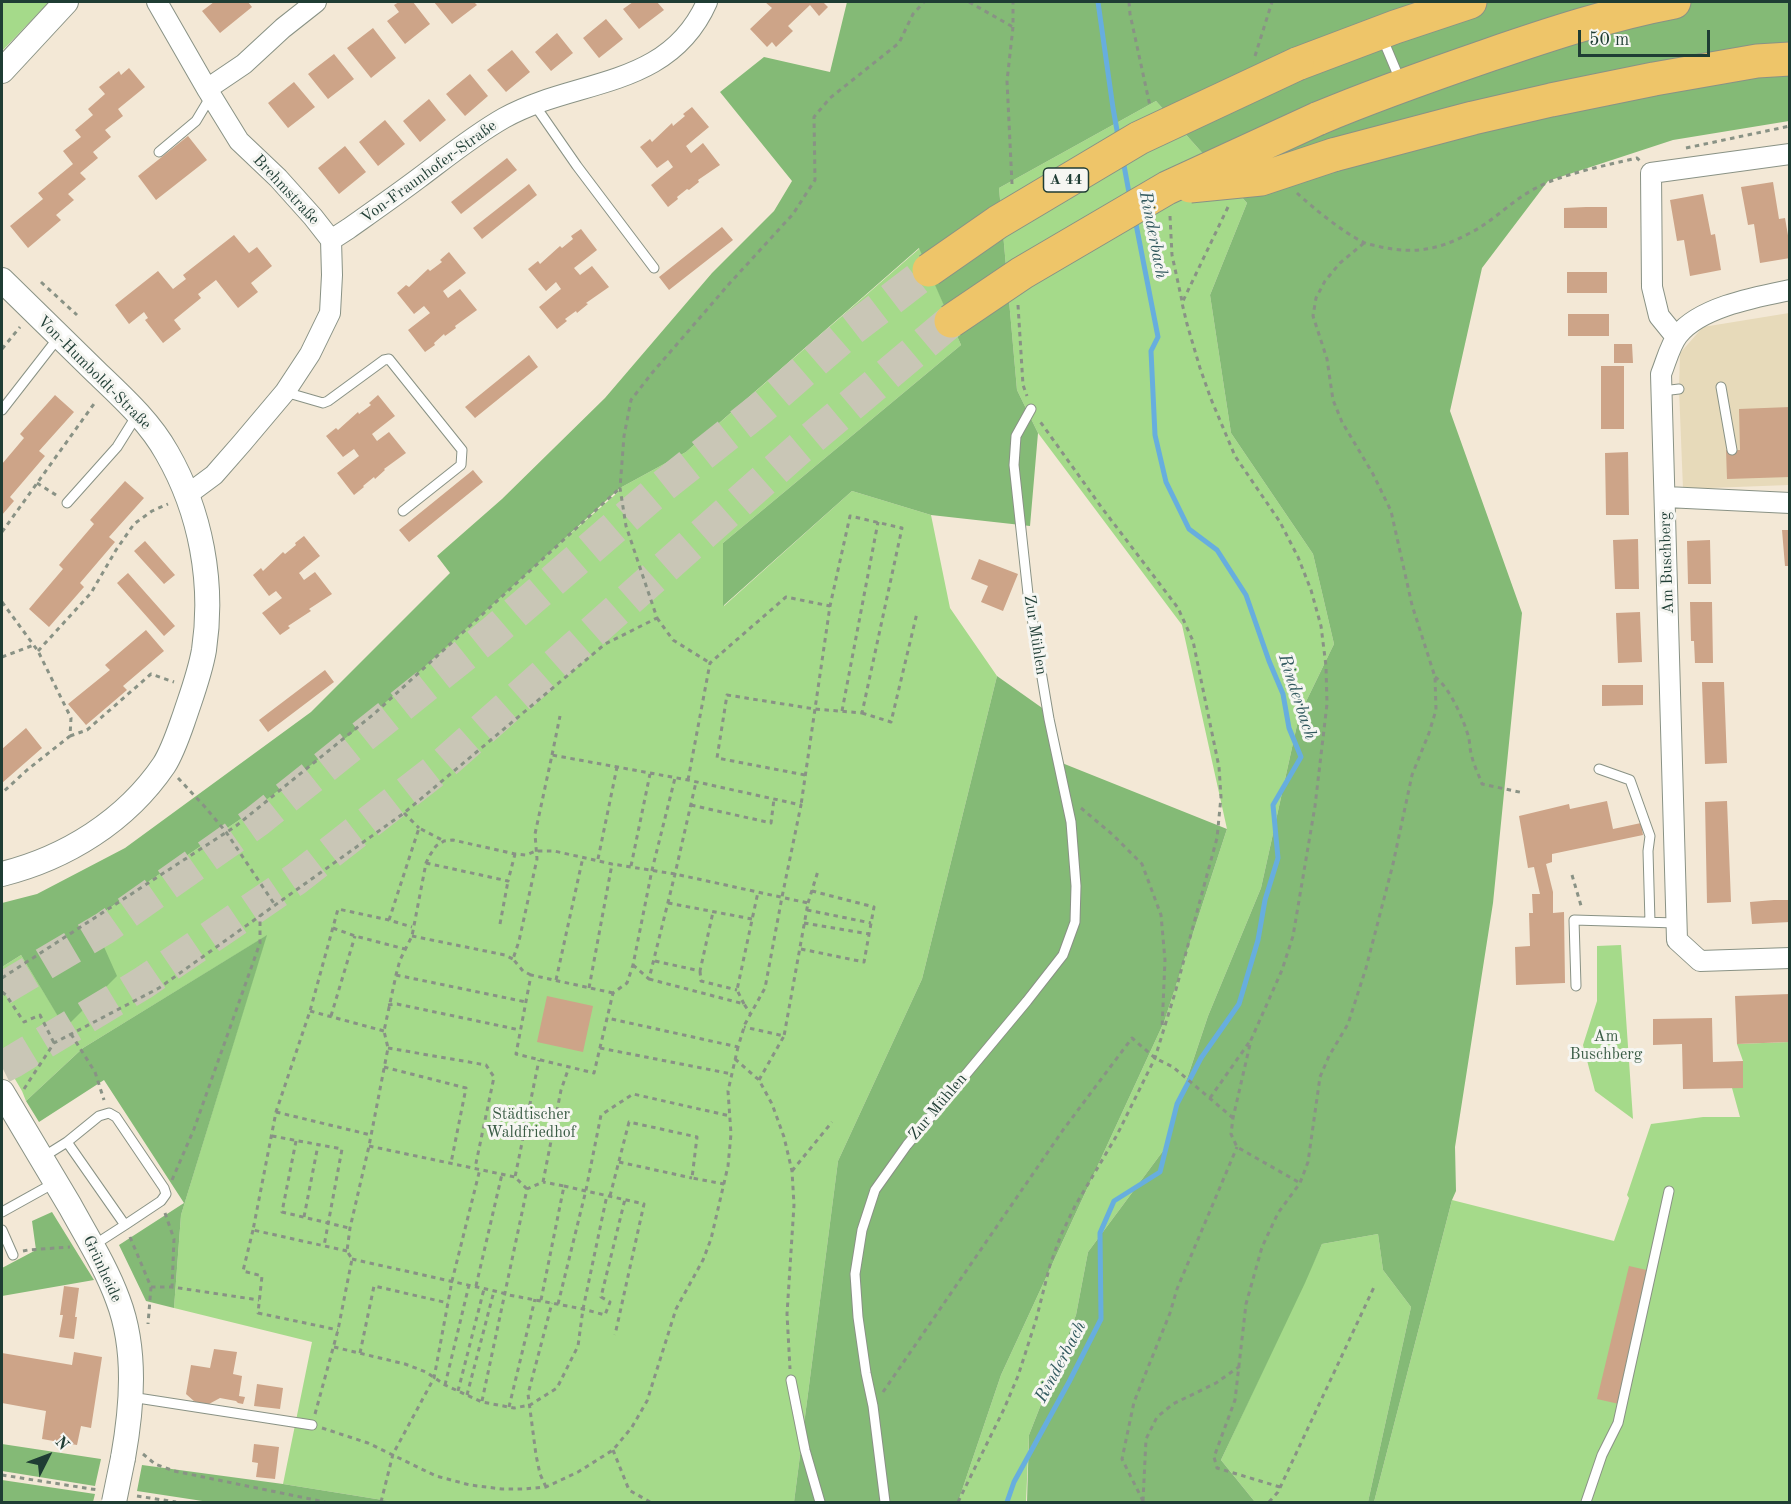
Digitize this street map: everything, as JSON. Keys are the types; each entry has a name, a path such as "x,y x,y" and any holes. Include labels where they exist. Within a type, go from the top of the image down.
{"highway":[{"name":"A 44","path":"929,270 998,222 1139,138 1297,64 1380,32 1470,2"},
{"path":"951,321 1022,273 1167,188 1317,119 1402,85 1550,34 1674,2"},
{"path":"1167,188 1261,179 1333,154 1551,100 1654,79 1757,62 1790,59"}],"street":[{"path":"2,71 66,2"},
{"name":"Brehmstraße","path":"157,2 239,141 278,178 331,240 330,313 310,354 285,392 214,475 180,499"},
{"path":"209,93 316,2"},
{"name":"Von-Fraunhofer-Straße","path":"331,240 462,145 505,118 534,104 597,86 651,64 686,37 707,2"},
{"path":"1676,337 1659,316 1652,287 1649,164 1790,154"},
{"name":"Von-Humboldt-Straße","path":"2,280 138,413 167,452 180,499 197,524 206,586 204,650 197,681 165,764 134,800 99,831 59,855 2,874"},
{"name":"Am Buschberg","path":"1790,290 1743,299 1690,322 1676,337 1661,374 1670,390 1666,497 1677,940 1700,961 1790,958"},
{"name":"Am Buschberg","path":"1666,497 1790,503"},
{"name":"Grünheide","path":"12,1092 41,1158 56,1182 85,1246 119,1301 131,1367 131,1456 117,1497"}],"lane":[{"path":"1380,32 1402,85"},
{"path":"159,153 196,121 209,93"},
{"path":"534,104 576,166 654,268"},
{"path":"2,410 60,336"},
{"path":"285,392 323,403 384,360 389,359 462,450 461,465 403,511"},
{"path":"1721,387 1732,450"},
{"name":"Zur Mühlen","path":"885,1503 857,1306 855,1274 862,1230 875,1190 907,1145 1063,955 1075,922 1076,886 1071,822 1033,625 1014,465 1016,436 1031,409"},
{"path":"67,504 117,447 138,413"},
{"path":"1599,769 1630,780 1647,826 1650,836 1648,851 1650,922"},
{"path":"1576,986 1574,920 1676,922"},
{"path":"41,1158 67,1142 99,1116 109,1113 116,1117 164,1188 164,1198 125,1225 85,1246"},
{"path":"67,1142 125,1225"},
{"path":"2,1212 56,1182"},
{"path":"1586,1503 1602,1455 1618,1423 1669,1191"},
{"path":"2,1230 13,1255"},
{"path":"791,1380 805,1450 820,1503"},
{"path":"131,1397 312,1425"}],"path":[{"path":"710,663 673,640 657,618 626,526 620,488 624,436 631,400 652,373 793,214 814,180 814,117 830,98 899,43 913,14 924,2"},
{"path":"969,2 1013,27 1013,2"},
{"path":"1254,60 1272,2"},
{"path":"1680,149 1790,126"},
{"path":"1637,158 1649,164"},
{"path":"1280,1487 1217,1468 1215,1457 1235,1400 1246,1304 1262,1246 1278,1214 1300,1183 1308,1162 1320,1077 1329,1056 1348,1024 1366,968 1393,864 1412,775 1436,710 1435,676 1412,604 1391,512 1342,422 1333,400 1327,359 1312,316 1316,298 1325,281 1340,263 1364,243 1397,250 1420,251 1437,248 1469,234 1536,188 1562,178 1637,158 1649,164"},
{"path":"1229,199 1227,210 1182,303 1200,368 1235,456 1280,522 1298,557 1311,590 1321,626 1326,666 1327,704 1315,806 1293,936 1282,970 1251,1040 1231,1134 1237,1147 1300,1183"},
{"path":"41,282 77,315"},
{"path":"2,349 20,327"},
{"path":"2,532 96,401"},
{"path":"958,1503 1018,1376 1036,1320 1050,1264 1061,1234 1117,1135 1155,1058 1176,993 1214,848 1221,797 1219,767 1193,641 1178,608 1031,409"},
{"path":"37,483 67,504"},
{"path":"2,978 236,826 375,713 620,488"},
{"path":"38,651 91,593 134,524 152,511 180,499"},
{"path":"808,903 782,897 675,874 612,864 554,851 536,851 526,855 515,854 453,840 444,841 436,846 426,864 412,936 405,949 388,1005 384,1031 388,1048 350,1228 347,1251 352,1259 334,1347 312,1425 368,1443 436,1476 470,1485 502,1489 546,1487 578,1472 613,1450 632,1427 647,1401 676,1309 703,1260 711,1239 724,1184 731,1134 728,1091 744,1027 765,988 782,897 801,805 830,606 850,516 902,528 862,713"},
{"path":"842,711 878,522"},
{"path":"688,780 710,663 786,597 830,606"},
{"path":"2,602 38,651 71,718 70,736"},
{"path":"805,776 717,758 727,695 815,709 862,713 891,722 917,613"},
{"path":"12,1092 54,1043 159,988 404,813 605,644 657,618"},
{"path":"2,657 34,645"},
{"path":"2,793 70,736 87,730 151,674 174,682"},
{"path":"1435,676 1449,694 1458,713 1468,736 1472,759 1482,784 1524,793"},
{"path":"513,959 537,859 535,834 560,716"},
{"path":"552,755 688,780 801,805"},
{"path":"598,860 617,766"},
{"path":"631,866 650,774"},
{"path":"177,777 226,832 276,905"},
{"path":"531,975 516,1054 594,1072 613,993 627,983 633,964 652,870 675,778"},
{"path":"649,979 696,782"},
{"path":"1066,796 1113,835 1142,864 1161,915 1165,960 1162,1036"},
{"path":"691,805 771,823 774,799"},
{"path":"404,813 419,828 444,841"},
{"path":"389,920 419,828"},
{"path":"500,924 515,854"},
{"path":"556,980 583,857"},
{"path":"426,864 508,881"},
{"path":"589,988 612,864"},
{"path":"759,1080 784,1036 804,922 818,871"},
{"path":"1572,875 1582,905"},
{"path":"800,949 864,962 874,907 812,891"},
{"path":"751,1014 737,990 758,892"},
{"path":"668,903 752,919"},
{"path":"338,1330 258,1313 262,1276 243,1271 276,1112 310,1011 338,909 412,927"},
{"path":"807,910 871,923"},
{"path":"713,912 700,971 701,981 737,990"},
{"path":"172,1287 174,1239 164,1198 194,1129 260,943 260,915"},
{"path":"804,922 869,934"},
{"path":"333,928 405,949"},
{"path":"331,1016 355,936"},
{"path":"412,936 505,955 531,975 613,993"},
{"path":"654,961 700,971"},
{"path":"633,964 649,979 744,1004"},
{"path":"396,975 526,1002"},
{"path":"2,992 24,1022 40,1016 54,1043"},
{"path":"388,1005 397,1004 520,1030"},
{"path":"310,1011 384,1031"},
{"path":"607,1018 738,1047"},
{"path":"744,1027 784,1036"},
{"path":"71,1034 95,1072 109,1113"},
{"path":"873,1406 1050,1148 1132,1038 1155,1058 1173,1067 1233,1118"},
{"path":"1210,1098 1251,1040"},
{"path":"381,1503 393,1454 434,1377 494,1077 486,1065 388,1048"},
{"path":"600,1048 732,1074"},
{"path":"735,1059 759,1080 772,1104 784,1137 792,1171 794,1205 787,1314 791,1380"},
{"path":"515,1177 539,1060"},
{"path":"384,1067 465,1088 451,1163"},
{"path":"543,1182 561,1090 569,1067"},
{"path":"558,1304 586,1190 601,1115 633,1094 730,1116"},
{"path":"276,1112 371,1135"},
{"path":"334,1347 405,1364 482,1402 509,1407 530,1405 557,1388 578,1346 583,1309 609,1195 629,1122 697,1137 692,1178"},
{"path":"792,1171 832,1122"},
{"path":"272,1136 342,1149 324,1246"},
{"path":"296,1141 282,1212 350,1228"},
{"path":"304,1217 318,1145"},
{"path":"369,1146 515,1177 527,1189"},
{"path":"1143,1502 1122,1459 1134,1402 1170,1313 1177,1289 1237,1147"},
{"path":"619,1162 724,1184"},
{"path":"476,1286 502,1174"},
{"path":"527,1189 543,1182 644,1204 615,1335"},
{"path":"541,1300 564,1186"},
{"path":"482,1402 527,1189"},
{"path":"352,1259 605,1315 610,1302 601,1297 625,1199"},
{"path":"125,1225 151,1287 148,1324"},
{"path":"253,1230 347,1251"},
{"path":"13,1255 28,1250 85,1246"},
{"path":"445,1385 469,1285"},
{"path":"1269,1503 1278,1492 1375,1285"},
{"path":"360,1353 374,1286 448,1303"},
{"path":"151,1287 172,1287 260,1300"},
{"path":"458,1391 484,1288"},
{"path":"467,1395 494,1291"},
{"path":"509,1407 535,1299"},
{"path":"546,1487 540,1474 536,1455 528,1394 552,1303"},
{"path":"1143,1502 1146,1439 1157,1417 1173,1404 1216,1383 1240,1366"},
{"path":"613,1450 629,1490 650,1503"},
{"path":"131,1456 144,1454 155,1464 174,1471 325,1503"},
{"path":"2,1475 117,1497 176,1503"}],"shaded area":[{"path":"1789,313 1789,485 1683,489 1680,353 1703,327"}],"green space":[{"path":"2,2 49,2 2,51"},
{"path":"847,2 1789,2 1789,121 1673,140 1548,181 1482,268 1450,411 1522,613 1493,903 1455,1147 1456,1191 1374,1502 1368,1502 1411,1307 1383,1270 1378,1234 1322,1244 1221,1460 1255,1502 1027,1502 1029,1435 1076,1315 1088,1252 1163,1151 1208,1016 1261,888 1299,716 1334,644 1313,554 1231,433 1210,295 1247,203 1156,101 999,188 1017,390 1038,433 1030,526 931,515 852,491 723,606 723,543 961,345 919,248 686,452 620,488 352,733 248,814 92,920 117,976 65,1028 21,955 2,967 2,903 37,894 125,848 311,712 450,573 437,556 502,499 605,398 712,273 774,211 792,181 720,92 764,57 830,72"},
{"path":"1156,101 1247,203 1210,295 1231,433 1313,554 1334,644 1299,716 1261,888 1208,1016 1163,1151 1088,1252 1076,1315 1029,1435 1026,1502 958,1502 1001,1375 1164,1022 1227,829 1182,625 1038,433 1017,390 999,188"},
{"name":"Städtischer Waldfriedhof","path":"920,248 961,345 723,543 724,606 852,491 931,515 950,608 997,676 922,979 838,1161 794,1502 395,1502 283,1484 312,1342 174,1308 181,1215 266,936 83,1048 26,1101 2,1057 2,967 21,955 65,1027 92,920 248,814 616,494 620,488 686,452"},
{"path":"997,676 1045,710 1057,761 1227,829 1164,1022 1001,1375 958,1502 794,1502 838,1161 922,979"},
{"path":"267,935 181,1215 174,1308 146,1301 119,1245 184,1203 104,1080 39,1122 26,1101 83,1048"},
{"name":"Am Buschberg","path":"1621,945 1633,1119 1595,1091 1583,1045 1597,1001 1597,946"},
{"path":"1789,1042 1789,1502 1374,1502 1452,1200 1614,1241 1651,1124 1703,1117 1740,1117 1732,1088 1743,1088 1743,1061 1737,1044"},
{"path":"52,1212 94,1280 2,1296 2,1268 36,1250 32,1221"},
{"path":"1378,1234 1383,1270 1411,1307 1368,1502 1255,1502 1221,1460 1322,1244"},
{"path":"2,1444 101,1459 95,1486 2,1471"},
{"path":"142,1465 395,1502 209,1502 137,1491"},
{"path":"2,1480 95,1494 93,1502 2,1502"}],"building":[{"path":"214,2 248,2 252,7 220,33 202,11"},
{"path":"399,2 413,2 430,24 405,44 387,21 399,12 394,5"},
{"path":"434,2 474,2 477,5 452,24"},
{"path":"633,2 657,2 664,10 639,29 623,9"},
{"path":"765,2 823,2 828,7 819,16 810,5 788,26 793,31 776,47 772,42 767,47 750,29 772,8"},
{"path":"606,19 623,39 599,58 583,38"},
{"path":"373,28 396,58 371,78 347,48"},
{"path":"557,33 573,53 551,71 535,52"},
{"path":"512,50 530,72 506,92 487,70"},
{"path":"334,54 354,79 328,99 308,74"},
{"path":"129,68 145,87 118,109 123,116 105,130 111,137 93,152 98,158 80,173 86,179 68,194 74,200 56,215 61,220 28,248 10,226 43,199 38,193 73,164 63,151 81,137 75,130 93,115 88,109 105,94 99,87 119,71 121,75"},
{"path":"470,74 488,96 465,116 446,94"},
{"path":"294,82 315,107 288,128 268,103"},
{"path":"429,99 446,120 420,142 403,121"},
{"path":"692,107 709,127 686,146 691,153 703,143 720,165 698,180 699,182 677,197 678,199 668,207 651,185 673,167 668,160 657,168 640,147 650,139 652,142 672,123 673,126"},
{"path":"385,120 405,144 378,166 359,142"},
{"path":"188,136 207,160 156,200 138,176"},
{"path":"345,146 366,172 339,194 318,168"},
{"path":"507,158 517,170 461,214 451,202"},
{"path":"1773,182 1779,219 1785,218 1790,258 1760,263 1754,224 1748,225 1741,187"},
{"path":"529,184 537,195 482,239 473,228"},
{"path":"1703,194 1711,235 1715,234 1721,270 1690,276 1684,240 1677,241 1670,200"},
{"path":"1607,207 1607,228 1564,228 1564,208"},
{"path":"722,227 733,240 669,290 659,277"},
{"path":"581,229 597,250 574,268 580,275 592,266 609,287 586,303 588,304 577,313 576,311 565,319 567,321 557,329 539,307 561,289 556,282 546,291 528,269 538,261 540,264 560,246 562,248 573,239 571,236"},
{"path":"234,235 249,253 257,247 272,266 251,283 258,292 238,308 216,280 198,294 201,298 174,320 181,329 163,343 145,320 148,318 144,312 129,324 115,305 158,271 173,289 186,279 183,275"},
{"path":"449,252 466,273 443,291 448,298 460,289 477,310 445,336 444,334 425,352 408,330 430,313 424,306 414,314 397,293 406,285 409,287 428,269 430,271 442,262 440,260"},
{"path":"1567,272 1607,272 1607,293 1567,293"},
{"path":"1568,314 1609,314 1609,336 1568,336"},
{"path":"1614,344 1632,344 1633,363 1614,363"},
{"path":"529,355 538,367 475,418 465,407"},
{"path":"1601,366 1624,366 1624,429 1601,429"},
{"path":"55,395 74,412 39,451 45,456 10,497 14,501 2,515 2,464 24,438 20,434"},
{"path":"378,395 395,416 372,434 377,441 389,432 406,453 354,495 337,473 359,456 354,449 343,457 326,436 336,428 338,430 358,412 359,414 371,405 369,403"},
{"path":"1790,407 1790,477 1727,479 1726,450 1740,450 1739,409"},
{"path":"1628,452 1629,515 1606,515 1605,453"},
{"path":"473,470 483,482 409,542 399,530"},
{"path":"125,481 144,498 109,537 115,542 80,583 84,587 49,627 29,609 63,569 59,565 94,524 90,520"},
{"path":"1782,530 1790,530 1790,566 1785,566"},
{"path":"304,536 320,556 299,573 304,580 315,572 332,594 309,609 311,611 288,626 290,628 280,635 262,613 282,598 276,591 269,596 253,575 261,568 263,571"},
{"path":"1638,539 1639,589 1615,589 1613,540"},
{"path":"1710,540 1711,584 1688,584 1687,541"},
{"path":"145,541 175,575 164,584 134,551"},
{"path":"979,559 1018,574 1003,611 981,602 988,586 971,579"},
{"path":"128,573 175,626 164,636 117,583"},
{"path":"1690,602 1712,602 1713,663 1695,663 1694,641 1691,641"},
{"path":"1640,612 1642,662 1618,663 1616,613"},
{"path":"146,630 164,651 123,686 127,690 86,725 68,704 110,670 105,665"},
{"path":"325,670 334,682 268,732 259,720"},
{"path":"1702,682 1724,682 1727,763 1705,764"},
{"path":"1602,685 1643,685 1643,705 1602,706"},
{"path":"26,728 42,748 2,783 2,749"},
{"path":"1607,801 1613,829 1641,823 1643,835 1552,854 1552,862 1546,864 1553,892 1553,913 1564,912 1565,983 1516,985 1515,947 1530,946 1529,913 1533,913 1532,894 1540,894 1534,867 1528,868 1519,816 1569,804 1570,809"},
{"path":"1727,801 1731,902 1707,903 1705,802"},
{"path":"1790,900 1790,922 1752,924 1750,902"},
{"path":"1790,994 1790,1042 1737,1044 1735,996"},
{"path":"547,996 593,1006 583,1052 537,1042"},
{"path":"1712,1018 1713,1062 1743,1061 1743,1088 1683,1089 1682,1044 1653,1045 1653,1019"},
{"path":"1629,1266 1651,1271 1619,1404 1597,1399"},
{"path":"64,1286 79,1288 74,1339 59,1337 63,1315 60,1315"},
{"path":"214,1349 237,1352 233,1374 242,1376 239,1396 245,1397 243,1404 220,1398 209,1404 195,1402 186,1394 191,1365 210,1368"},
{"path":"74,1352 102,1357 91,1428 81,1426 77,1445 42,1439 46,1411 2,1403 2,1353 72,1365"},
{"path":"257,1384 283,1388 280,1409 254,1406"},
{"path":"254,1444 279,1447 275,1479 256,1477 258,1463 252,1462"}],"waterway":[{"name":"Rinderbach","path":"1098,2 1118,136"},
{"name":"Rinderbach","path":"1123,160 1130,198"},
{"name":"Rinderbach","path":"1007,1502 1014,1482 1101,1319 1100,1233 1114,1201 1160,1172 1177,1104 1201,1058 1239,1004 1258,940 1265,900 1278,858 1273,805 1301,757 1289,728 1283,694 1246,595 1217,550 1189,529 1166,482 1155,435 1151,351 1158,337 1135,219"}],"tunnel":[{"path":"2,989 105,928 257,821 492,633 658,490 760,409 851,330 929,270"},
{"path":"2,1067 143,983 296,879 441,766 800,448 951,321"}]}
